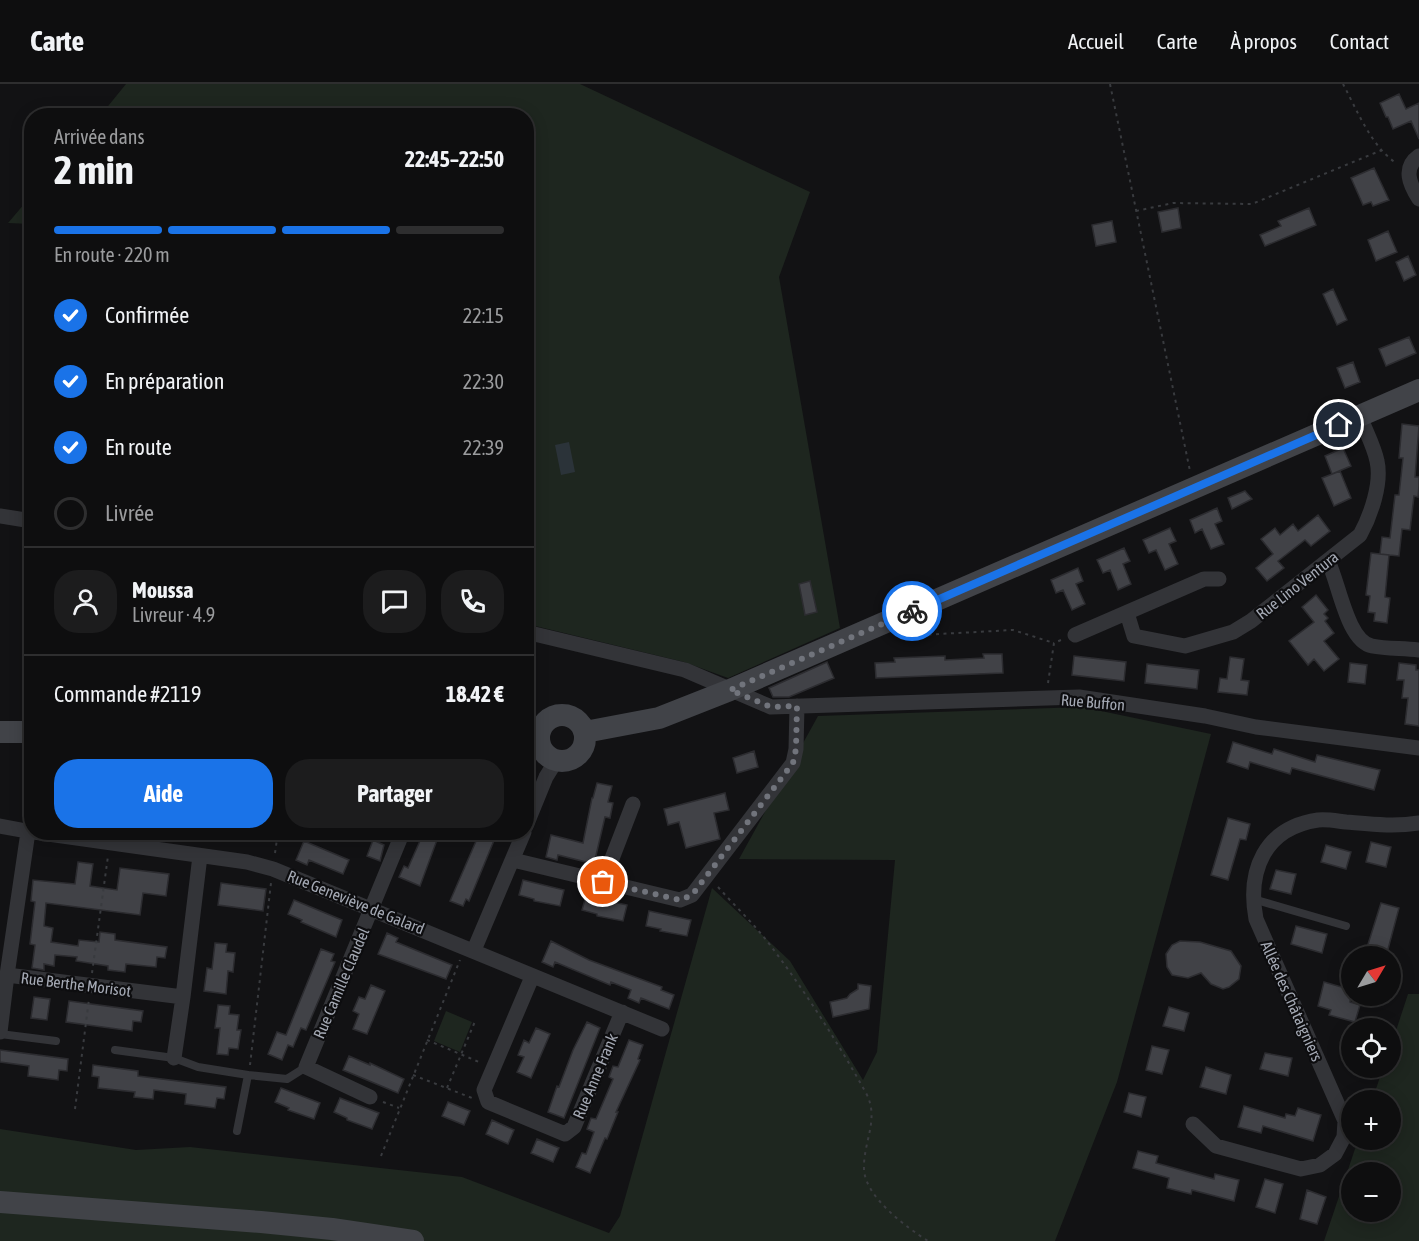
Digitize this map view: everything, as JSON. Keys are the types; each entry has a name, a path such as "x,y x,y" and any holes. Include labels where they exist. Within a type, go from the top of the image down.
{"main road":[{"path":"585,732 659,718 730,690 1419,390"},
{"path":"534,735 548,720 560,715 573,717 585,732 581,752 570,761 556,761 545,754 534,739"},
{"path":"0,732 24,732"},
{"path":"0,1202 273,1223 413,1241"}],"street":[{"path":"1419,156 1414,160 1409,172 1410,184 1419,199"},
{"name":"Rue Lino Ventura","path":"1127,613 1134,636 1185,646 1233,632 1251,621 1360,535 1368,520 1377,480 1377,461 1360,416"},
{"path":"0,516 24,520"},
{"path":"1328,561 1336,578 1352,629 1360,641 1370,646 1419,650"},
{"path":"1075,635 1204,579 1219,579"},
{"name":"Rue Buffon","path":"534,634 685,670 720,683 730,690 771,707 1079,697 1205,716 1256,727 1419,748"},
{"path":"513,860 680,900 692,895 793,763 796,749 797,706"},
{"path":"534,806 546,777 556,761"},
{"path":"603,882 633,804"},
{"name":"Allée des Châtaigniers","path":"1193,1124 1216,1146 1301,1169 1320,1165 1335,1154 1344,1137 1345,1121 1256,919 1252,898 1256,869 1266,851 1282,834 1319,820 1400,826 1419,823"},
{"name":"Rue Geneviève de Galard","path":"0,826 24,831"},
{"name":"Rue Berthe Morisot","path":"29,840 4,975 183,997"},
{"name":"Rue Geneviève de Galard","path":"87,840 247,862 273,869 470,948 532,977 662,1029"},
{"name":"Rue Camille Claudel","path":"306,1067 400,840"},
{"path":"470,948 521,840"},
{"path":"174,1058 200,856"},
{"path":"0,1033 4,975"},
{"path":"488,1102 484,1090 532,977"},
{"name":"Rue Anne Frank","path":"488,1102 565,1134 574,1127 622,1012"},
{"path":"306,1067 370,1097"}],"lane":[{"path":"1252,898 1346,926"},
{"path":"0,1033 56,1041"},
{"path":"115,1050 174,1058 198,1067 287,1079 306,1067"},
{"path":"237,1131 248,1075"}],"path":[{"path":"1110,84 1193,488"},
{"path":"1343,84 1382,150 1409,172"},
{"path":"1136,211 1173,203 1252,204 1382,150"},
{"path":"921,634 1012,630 1054,643 1075,635"},
{"path":"1046,698 1054,643"},
{"path":"248,1075 277,840"},
{"path":"709,875 766,940 834,1039 868,1096 873,1114 864,1169 871,1190 904,1226 928,1241"},
{"path":"381,1156 427,1040 470,948"},
{"path":"446,1089 476,1019"},
{"path":"427,1040 493,1068"},
{"path":"413,1076 488,1102"},
{"path":"370,1097 399,1108"}],"shaded area":[{"path":"126,84 580,84 810,192 779,277 840,628 728,678 684,662 534,626 534,108 106,108"},
{"path":"24,204 24,224 8,223"},
{"path":"569,442 575,472 561,475 555,445"},
{"path":"1082,707 1211,734 1117,1082 1055,1241 0,1241 0,1129 136,1150 190,1147 462,1177 609,1233 620,1216 712,888 790,961 863,1080 877,1052 895,860 739,859 818,716"},
{"path":"1408,994 1419,994 1419,1241 1324,1241 1341,1190 1341,1222 1401,1222 1401,1162 1351,1162 1355,1150 1401,1150 1401,1090 1376,1090 1380,1078 1401,1078 1400,1018"},
{"path":"446,1011 472,1022 460,1052 434,1041"}],"building":[{"path":"1399,94 1406,109 1419,103 1419,139 1411,121 1393,129 1386,117 1380,103"},
{"path":"1374,168 1389,200 1373,206 1371,202 1363,205 1351,178"},
{"path":"1178,208 1181,228 1162,232 1158,212"},
{"path":"1309,208 1316,225 1265,246 1260,235 1281,226 1278,221"},
{"path":"1112,221 1116,242 1096,246 1092,225"},
{"path":"1388,231 1397,252 1376,261 1368,240"},
{"path":"1408,256 1416,275 1404,281 1396,262"},
{"path":"1333,289 1347,320 1337,325 1323,294"},
{"path":"1409,337 1416,353 1386,366 1379,349"},
{"path":"1353,362 1360,382 1345,388 1337,368"},
{"path":"1402,424 1419,426 1415,477 1419,477 1419,486 1418,497 1414,496 1410,530 1402,529 1399,556 1380,554 1382,537 1390,538 1395,495 1399,495 1403,458 1399,458"},
{"path":"1343,448 1351,466 1332,474 1325,456"},
{"path":"1340,471 1351,498 1334,506 1322,478"},
{"path":"1245,491 1252,499 1232,509 1228,498"},
{"path":"1217,508 1222,521 1215,524 1224,544 1211,549 1202,529 1195,533 1190,520"},
{"path":"1318,515 1330,531 1311,546 1305,540 1278,561 1284,568 1267,581 1256,568 1273,554 1261,539 1275,528 1280,535 1293,524 1298,531"},
{"path":"1170,528 1176,541 1169,544 1178,564 1165,570 1156,550 1149,553 1143,540"},
{"path":"1124,548 1130,561 1123,564 1131,584 1118,590 1110,570 1103,573 1097,560"},
{"path":"1371,553 1389,555 1385,597 1390,598 1387,623 1374,621 1375,613 1368,612 1370,596 1366,595"},
{"path":"1078,568 1083,581 1076,584 1085,604 1072,610 1063,590 1056,593 1051,580"},
{"path":"810,581 817,612 805,615 799,584"},
{"path":"1316,595 1328,610 1324,614 1328,618 1325,621 1334,633 1324,641 1339,659 1324,671 1314,659 1308,665 1289,641 1314,622 1302,607"},
{"path":"983,654 1002,654 1003,673 876,678 875,663 895,662 894,658 945,656 945,660 984,658"},
{"path":"1074,656 1126,662 1124,681 1072,675"},
{"path":"1230,657 1244,659 1241,680 1249,681 1247,695 1218,692 1220,678 1227,679"},
{"path":"827,662 834,678 789,697 773,697 769,688"},
{"path":"1350,663 1367,665 1365,684 1348,682"},
{"path":"1399,663 1416,665 1416,670 1419,670 1419,726 1405,724 1408,698 1402,698 1404,680 1397,680"},
{"path":"1147,664 1199,670 1197,689 1145,683"},
{"path":"1233,742 1272,754 1274,749 1315,762 1317,755 1380,770 1374,790 1292,768 1290,774 1250,762 1248,769 1227,762"},
{"path":"754,751 758,767 737,773 733,758"},
{"path":"597,783 612,786 608,802 613,803 610,818 605,817 594,864 558,855 557,860 546,857 551,835 583,843"},
{"path":"725,793 729,810 714,813 720,839 686,848 679,822 668,825 664,809"},
{"path":"1228,818 1250,824 1246,840 1240,839 1228,880 1211,875"},
{"path":"373,840 384,845 380,861 367,856"},
{"path":"420,840 437,840 420,886 399,877 404,866 408,868"},
{"path":"477,840 494,840 469,901 466,899 463,906 450,901"},
{"path":"304,841 349,860 343,874 309,860 307,865 296,860"},
{"path":"1371,842 1391,847 1386,867 1366,862"},
{"path":"1326,845 1351,852 1346,869 1321,862"},
{"path":"78,862 93,864 90,886 117,890 120,868 169,874 166,896 143,893 140,915 46,903 44,926 53,928 51,942 78,946 79,940 99,942 100,932 115,934 115,940 167,947 165,958 157,957 156,967 126,964 125,972 108,970 108,966 76,961 77,957 55,955 54,966 44,964 44,970 32,968 35,945 30,944 35,902 31,901 33,880 75,884"},
{"path":"1276,870 1296,874 1291,894 1270,889"},
{"path":"523,880 564,890 560,906 534,901 534,899 519,895"},
{"path":"221,883 266,889 263,911 218,905"},
{"path":"586,896 627,905 623,921 597,916 597,914 582,910"},
{"path":"294,900 342,920 336,937 288,914"},
{"path":"1381,903 1399,908 1389,946 1367,946"},
{"path":"649,911 691,920 687,936 646,926"},
{"path":"1296,926 1327,934 1322,953 1291,944"},
{"path":"387,933 398,938 396,942 452,965 446,979 378,954"},
{"path":"551,941 589,960 662,987 661,990 674,995 669,1009 641,998 639,1003 628,998 631,990 611,982 610,985 555,962 553,967 542,962"},
{"path":"1180,941 1200,942 1231,951 1241,966 1239,979 1223,989 1211,984 1201,973 1188,978 1172,975 1167,967 1166,954 1172,945"},
{"path":"215,943 227,944 226,952 235,953 233,972 228,971 226,994 204,991 207,968 212,969"},
{"path":"321,949 334,954 331,961 335,962 306,1030 301,1028 293,1047 288,1045 282,1060 268,1054 277,1032 286,1035"},
{"path":"1324,982 1341,987 1341,1006 1360,1006 1356,1018 1341,1018 1329,1015 1331,1010 1318,1006"},
{"path":"858,984 871,986 869,1009 833,1017 830,1002 847,998 858,989"},
{"path":"371,985 385,991 367,1034 353,1029 359,1014 353,1011 359,997 365,999"},
{"path":"34,997 50,999 47,1020 31,1018"},
{"path":"69,1001 143,1011 141,1022 133,1021 132,1031 66,1022"},
{"path":"218,1005 230,1006 229,1014 239,1015 237,1030 241,1030 238,1049 229,1048 228,1055 217,1054 220,1028 215,1028"},
{"path":"1169,1007 1189,1013 1184,1031 1163,1026"},
{"path":"587,1022 600,1028 564,1118 548,1112 557,1086 559,1087"},
{"path":"536,1028 550,1034 531,1078 517,1072 524,1057 518,1055 524,1040 529,1043"},
{"path":"629,1040 643,1045 638,1059 640,1060 590,1173 576,1167 582,1153 586,1154 594,1132 587,1129 591,1118 596,1119 613,1079 609,1077 613,1066 618,1067"},
{"path":"1152,1046 1169,1050 1162,1074 1146,1070"},
{"path":"0,1050 68,1059 67,1071 59,1070 58,1080 28,1076 29,1066 0,1062"},
{"path":"1265,1053 1292,1058 1288,1076 1260,1069"},
{"path":"349,1056 404,1079 398,1093 343,1070"},
{"path":"93,1065 138,1071 138,1076 226,1087 224,1099 217,1098 215,1108 185,1104 186,1094 154,1090 153,1099 134,1097 135,1092 98,1088 99,1077 92,1076"},
{"path":"1206,1067 1231,1075 1226,1094 1200,1087"},
{"path":"281,1088 320,1103 314,1119 288,1110 289,1108 275,1102"},
{"path":"1129,1093 1146,1097 1141,1117 1124,1112"},
{"path":"340,1098 379,1113 372,1129 347,1120 334,1112"},
{"path":"448,1102 470,1111 464,1125 442,1116"},
{"path":"1244,1106 1285,1118 1286,1114 1295,1116 1298,1108 1321,1115 1313,1141 1263,1126 1261,1133 1238,1127"},
{"path":"492,1120 514,1130 508,1144 486,1134"},
{"path":"537,1139 559,1148 553,1162 531,1153"},
{"path":"1138,1151 1158,1156 1156,1163 1214,1179 1215,1174 1239,1180 1234,1201 1192,1190 1191,1194 1167,1188 1169,1178 1133,1168"},
{"path":"1265,1179 1283,1184 1275,1213 1256,1207"},
{"path":"1307,1190 1326,1197 1317,1224 1300,1219"}],"way so far":[{"path":"603,882 680,900 692,895 793,763 796,749 797,706 771,707 730,690 912,611"}],"route":[{"path":"912,611 1339,425"}]}
